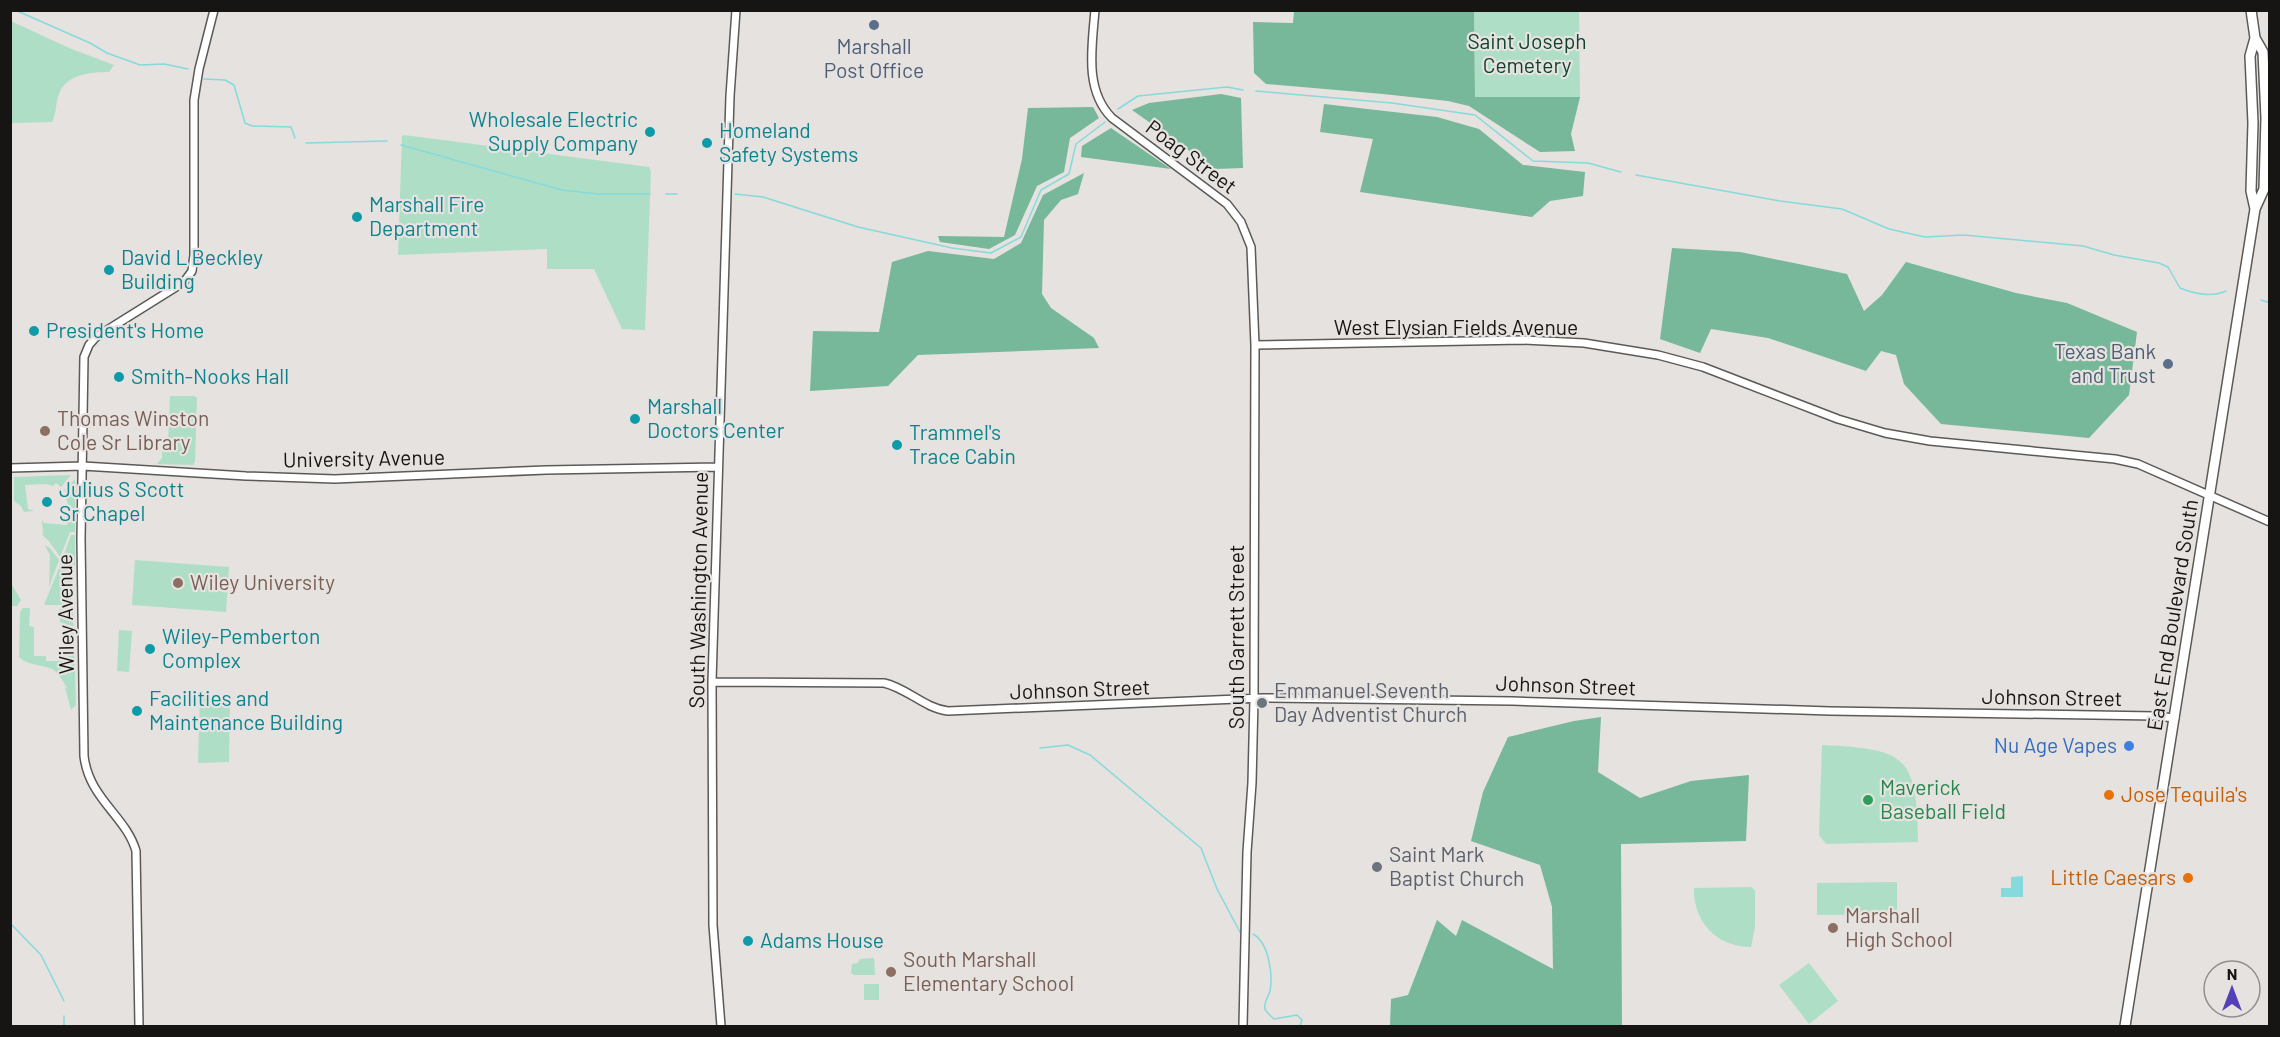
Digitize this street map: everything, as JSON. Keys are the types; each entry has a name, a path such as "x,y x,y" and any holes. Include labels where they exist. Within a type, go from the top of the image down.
{"highway":[{"name":"East End Boulevard South","path":"2125,1026 2255,209 2264,189 2266,110 2263,52 2254,38 2251,10"}],"street":[{"name":"Wiley Avenue","path":"139,1026 136,851 130,837 101,799 88,774 84,756 84,359 89,345 98,336 180,285 189,276 194,266 194,100 199,69 214,10"},
{"name":"South Washington Avenue","path":"721,1026 713,925 712,682 730,96 736,10"},
{"name":"Poag Street","path":"1095,10 1093,85 1099,101 1112,118 1227,204 1241,222 1251,248"},
{"name":"South Garrett Street","path":"1244,1026 1247,852 1252,783 1254,699 1255,345 1251,248"},
{"name":"West Elysian Fields Avenue","path":"1255,345 1531,340 1584,343 1625,349 1703,367 1838,419 1885,433 1929,441 2115,459 2138,464 2270,522"},
{"name":"University Avenue","path":"10,468 83,466 335,479 718,467"},
{"name":"Johnson Street","path":"712,682 884,683 895,686 932,707 948,711 1254,699 1512,701 1800,711 2175,718"}],"green space":[{"path":"1294,11 1474,11 1475,97 1580,97 1571,134 1575,151 1540,152 1469,106 1448,101 1266,84 1254,73 1253,22 1293,23"},
{"name":"Saint Joseph Cemetery","path":"1474,11 1579,11 1580,97 1475,97"},
{"path":"11,21 69,48 114,65 109,72 87,74 67,82 59,94 52,122 11,123"},
{"path":"1221,94 1241,98 1243,168 1215,169 1132,110 1149,103"},
{"path":"1324,104 1437,117 1479,129 1523,165 1585,172 1583,196 1550,201 1532,217 1360,192 1373,139 1320,132"},
{"path":"1093,107 1099,118 1070,138 1064,172 1037,186 1015,235 989,249 940,242 938,236 1004,237 1022,159 1028,108"},
{"path":"1111,128 1171,169 1081,157 1082,146"},
{"path":"402,136 649,167 651,172 645,330 622,329 594,269 547,269 547,249 398,255"},
{"path":"1084,173 1078,194 1061,200 1044,220 1042,294 1051,308 1094,338 1099,348 918,355 888,386 810,391 813,331 879,332 892,262 928,251 994,259 1021,243 1043,195"},
{"path":"1672,248 1740,252 1847,274 1864,311 1882,295 1906,262 2016,293 2067,303 2137,332 2129,395 2089,438 1941,424 1904,384 1896,355 1881,351 1866,371 1768,338 1711,329 1700,353 1660,339"},
{"path":"170,396 197,398 195,462 193,465 157,464 162,458 162,448 168,444"},
{"path":"71,475 61,487 56,483 53,486 25,485 28,509 34,511 24,512 21,506 14,501 14,477"},
{"path":"75,479 75,512 70,512 66,497 69,495 64,490"},
{"path":"68,514 75,514 75,532 70,532 60,557 43,536 42,520 44,523 67,525"},
{"path":"71,535 75,535 75,565 66,566 62,560"},
{"path":"45,546 49,547 59,560 49,587 50,555"},
{"path":"135,560 229,567 226,612 132,605"},
{"path":"61,563 71,574 72,605 44,605"},
{"path":"11,583 21,600 17,606 11,606"},
{"path":"23,608 30,608 29,626 34,627 34,656 46,656 46,661 62,661 62,656 73,656 72,626 60,622 59,609 73,609 76,705 71,710 65,687 68,689 57,673 48,667 26,662 19,657 20,612"},
{"path":"119,630 132,631 129,672 117,671"},
{"path":"230,696 229,762 198,763 200,697"},
{"path":"1601,717 1598,772 1640,798 1691,781 1749,775 1746,841 1621,844 1622,1026 1390,1026 1391,999 1408,995 1437,920 1456,936 1462,920 1553,969 1552,907 1540,865 1471,841 1483,792 1508,737"},
{"name":"Maverick Baseball Field","path":"1822,745 1872,750 1889,755 1901,762 1909,774 1914,791 1918,842 1826,844 1819,835"},
{"path":"1897,882 1897,914 1817,915 1817,883"},
{"path":"1751,887 1755,890 1755,927 1751,947 1728,943 1709,930 1703,922 1698,912 1694,888"},
{"path":"874,958 875,975 851,973 852,964 858,963 860,959"},
{"path":"1809,963 1838,1001 1809,1024 1779,985"},
{"path":"864,984 879,984 879,1000 864,1000"}],"water":[{"path":"2023,876 2023,897 2001,897 2001,888 2011,888 2011,877"}],"waterway":[{"path":"15,10 90,43 107,53 140,65 164,64 188,69"},
{"path":"204,79 225,80 234,85 245,123 252,126 291,127 295,138"},
{"path":"1118,109 1138,96 1227,87 1243,90"},
{"path":"1256,91 1392,103 1475,115 1533,161 1588,163 1621,172"},
{"path":"735,194 763,197 858,227 952,248 991,253 1021,237 1041,190 1069,174 1076,144 1105,122"},
{"path":"306,143 387,141"},
{"path":"401,145 562,190 598,194 650,194"},
{"path":"1636,175 1780,201 1842,209 1889,229 1925,237 1964,235 2083,246 2114,255 2159,263 2168,267 2180,288 2191,292 2209,295 2226,291"},
{"path":"666,194 677,194"},
{"path":"2261,300 2270,303"},
{"path":"1040,748 1068,745 1090,755 1201,848 1217,889 1241,934"},
{"path":"10,923 41,955 64,1001"},
{"path":"1253,934 1263,944 1269,960 1271,984 1265,1004 1266,1010 1274,1019 1297,1015 1302,1020 1300,1026"},
{"path":"64,1016 64,1026"}],"place":[{"name":"Marshall Post Office","path":"874,25"},
{"name":"Wholesale Electric Supply Company","path":"650,132"},
{"name":"Homeland Safety Systems","path":"707,143"},
{"name":"Marshall Fire Department","path":"357,217"},
{"name":"David L Beckley Building","path":"109,270"},
{"name":"President's Home","path":"34,331"},
{"name":"Texas Bank and Trust","path":"2168,364"},
{"name":"Smith-Nooks Hall","path":"119,377"},
{"name":"Marshall Doctors Center","path":"635,419"},
{"name":"Thomas Winston Cole Sr Library","path":"45,431"},
{"name":"Trammel's Trace Cabin","path":"897,445"},
{"name":"Julius S Scott Sr Chapel","path":"47,502"},
{"name":"Wiley University","path":"178,583"},
{"name":"Wiley-Pemberton Complex","path":"150,649"},
{"name":"Emmanuel Seventh Day Adventist Church","path":"1262,703"},
{"name":"Facilities and Maintenance Building","path":"137,711"},
{"name":"Nu Age Vapes","path":"2129,746"},
{"name":"Jose Tequila's","path":"2109,795"},
{"name":"Maverick Baseball Field","path":"1868,800"},
{"name":"Saint Mark Baptist Church","path":"1377,867"},
{"name":"Little Caesars","path":"2188,878"},
{"name":"Marshall High School","path":"1833,928"},
{"name":"Adams House","path":"748,941"},
{"name":"South Marshall Elementary School","path":"891,972"}]}
